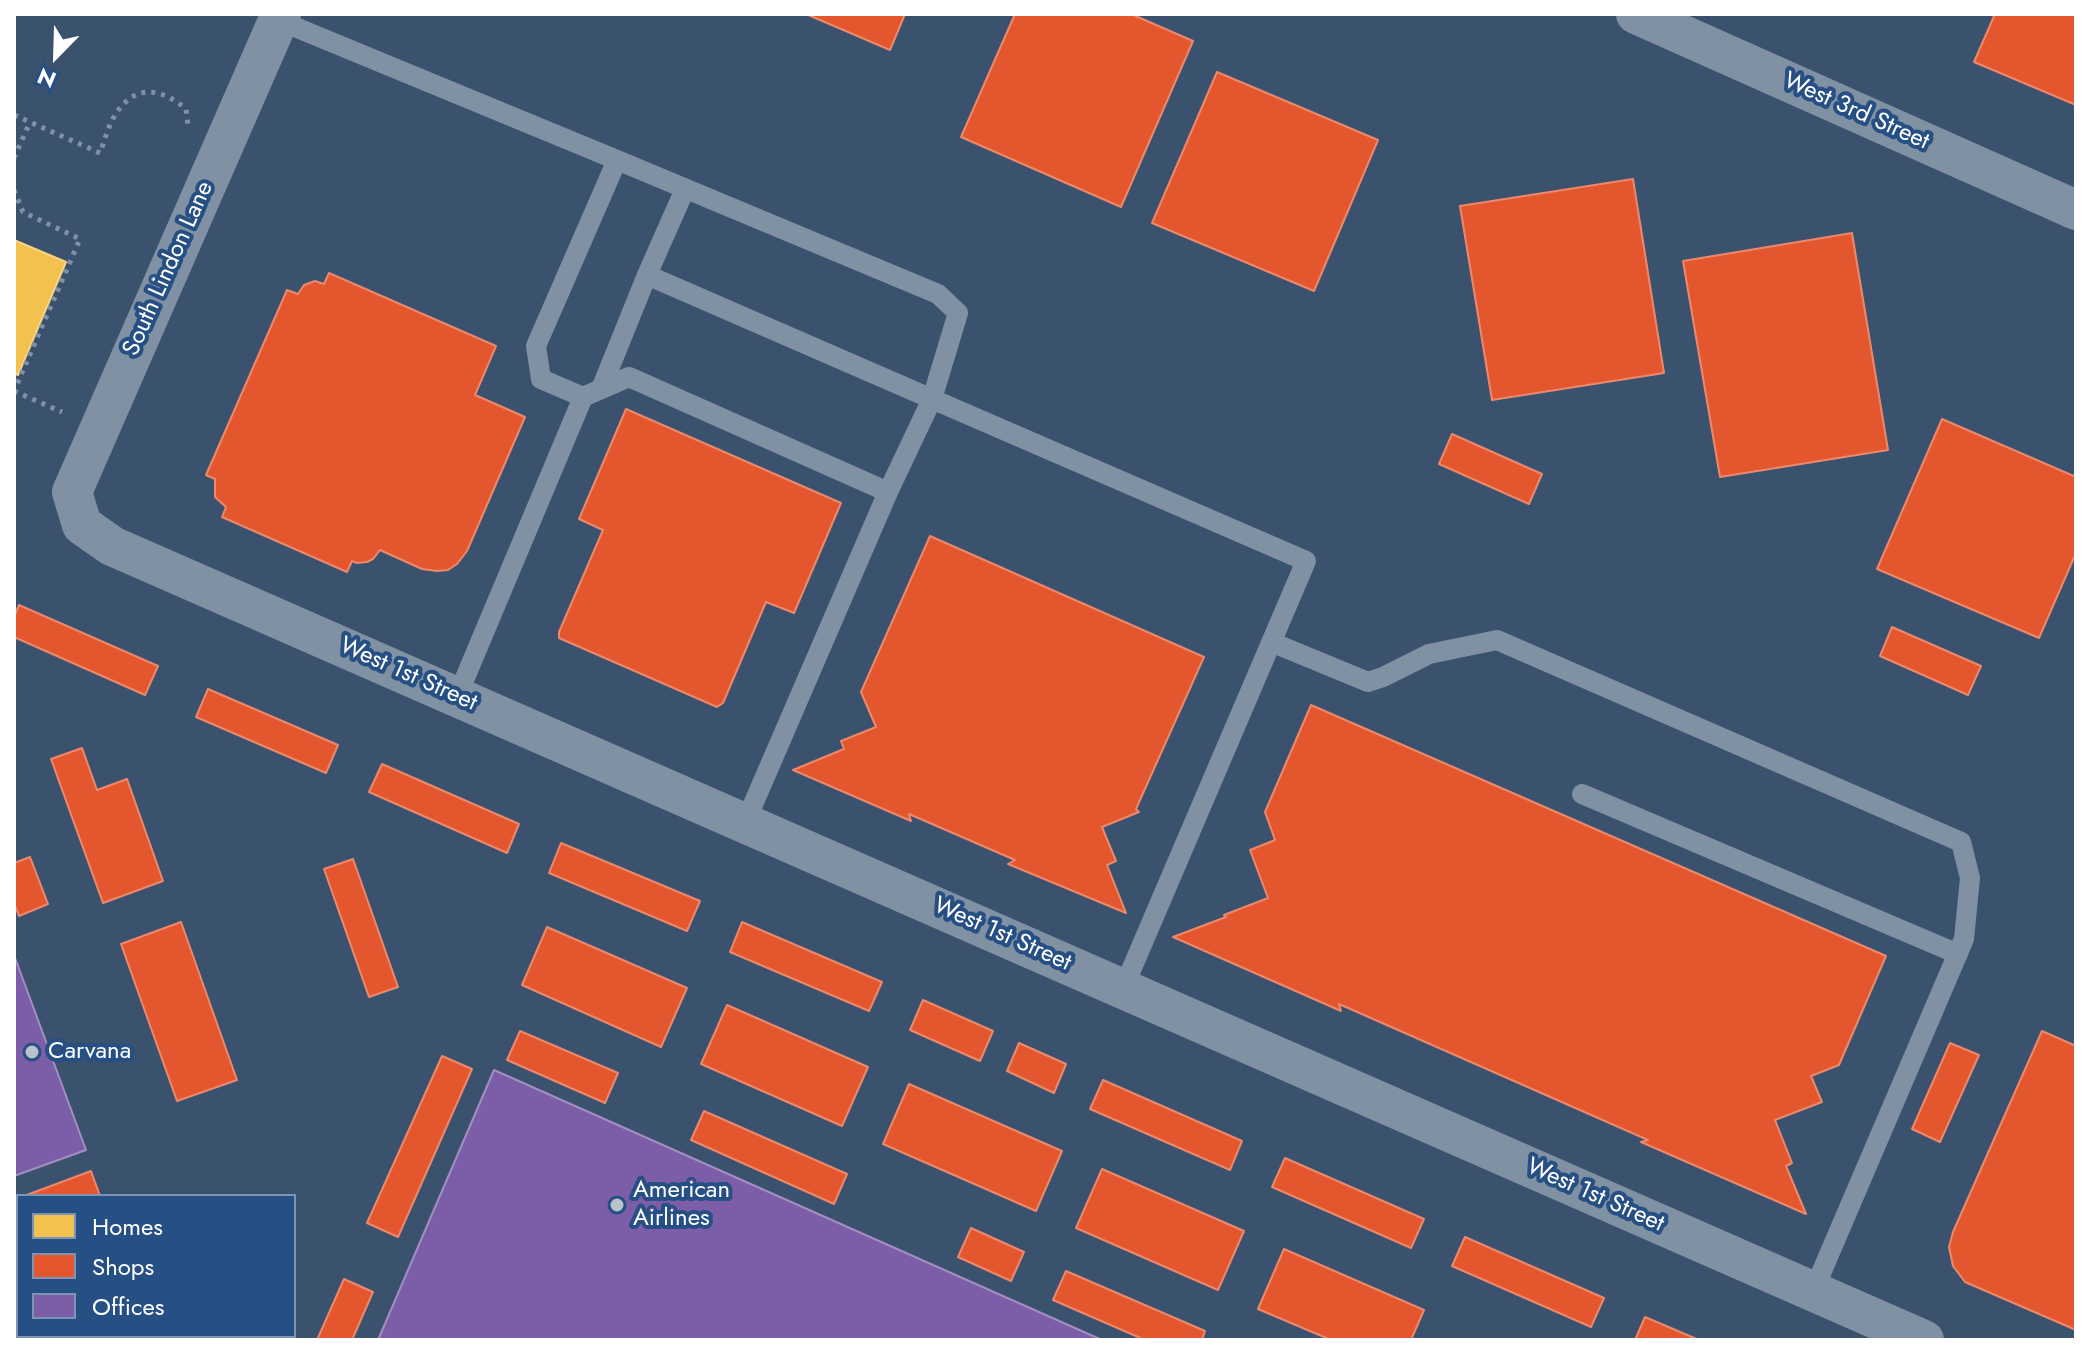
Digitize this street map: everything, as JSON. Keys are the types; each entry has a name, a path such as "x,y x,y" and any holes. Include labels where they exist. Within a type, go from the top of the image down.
{"street":[{"name":"West 3rd Street","path":"1636,14 2076,210"},
{"name":"South Lindon Lane","path":"82,525 72,492 280,17"},
{"name":"West 1st Street","path":"82,525 112,546 1924,1340"}],"lane":[{"path":"280,17 938,294 958,313 932,399 888,492 745,823"},
{"path":"617,160 536,346 541,379 592,393 629,377 888,492"},
{"path":"457,697 685,189"},
{"path":"647,275 1306,561 1123,989"},
{"path":"1271,642 1368,682 1429,654 1497,640 1961,842 1970,878 1964,939 1813,1292"},
{"path":"1582,794 1958,954"}],"path":[{"path":"14,115 100,153 117,112 134,96 148,91 173,97 186,109 188,134"},
{"path":"14,158 30,122"},
{"path":"14,190 23,212 80,239 14,391 62,412"}],"building: Homes":[{"path":"14,240 66,262 18,375 14,373"}],"building: Shops":[{"path":"806,14 905,14 890,50"},
{"path":"1015,14 1131,14 1193,41 1121,207 961,137"},
{"path":"1995,14 2076,14 2076,105 1974,62"},
{"path":"1217,72 1378,140 1314,291 1152,223"},
{"path":"1633,179 1664,373 1492,400 1460,206"},
{"path":"1852,233 1888,450 1720,477 1683,261"},
{"path":"329,273 496,346 475,395 525,417 467,551 448,570 422,569 380,550 367,562 352,561 347,572 222,517 226,507 215,497 215,479 206,475 287,290 298,294 304,285 315,281 324,284"},
{"path":"626,409 841,503 794,613 766,602 723,703 717,707 559,638 603,530 579,519"},
{"path":"1942,419 2076,477 2076,553 2039,638 1877,569"},
{"path":"1452,434 1542,474 1529,504 1439,464"},
{"path":"930,536 1204,657 1136,809 1139,812 1102,827 1116,861 1107,865 1126,913 1008,864 1015,860 909,814 911,821 793,770 844,749 841,741 876,727 861,692"},
{"path":"19,605 158,666 145,695 14,637 14,617"},
{"path":"1892,627 1981,666 1968,695 1880,656"},
{"path":"208,689 338,745 326,773 196,717"},
{"path":"1311,705 1886,956 1839,1065 1811,1076 1822,1102 1775,1120 1792,1163 1786,1166 1806,1214 1641,1142 1648,1140 1339,1004 1341,1011 1173,937 1268,898 1250,850 1275,840 1265,812"},
{"path":"82,748 97,790 127,779 163,881 103,903 51,759"},
{"path":"382,764 519,824 507,853 369,792"},
{"path":"561,843 700,901 687,931 549,873"},
{"path":"30,857 48,904 19,916 14,903 14,863"},
{"path":"353,859 398,987 369,997 324,869"},
{"path":"181,922 237,1080 177,1101 121,944"},
{"path":"742,922 882,982 869,1011 730,952"},
{"path":"547,927 687,988 661,1047 522,985"},
{"path":"923,1000 993,1031 980,1061 910,1030"},
{"path":"727,1005 868,1067 842,1126 701,1064"},
{"path":"520,1031 618,1073 605,1103 507,1060"},
{"path":"2042,1031 2076,1046 2076,1330 1965,1282 1953,1266 1949,1247"},
{"path":"1019,1043 1066,1064 1054,1093 1007,1071"},
{"path":"1950,1043 1979,1055 1940,1142 1912,1129"},
{"path":"442,1056 472,1069 398,1237 367,1223"},
{"path":"1103,1080 1242,1141 1230,1170 1090,1109"},
{"path":"909,1084 1062,1151 1036,1211 883,1144"},
{"path":"704,1111 847,1174 834,1204 691,1140"},
{"path":"1285,1158 1424,1219 1411,1248 1272,1187"},
{"path":"1102,1169 1244,1231 1218,1290 1076,1228"},
{"path":"91,1171 99,1194 29,1194"},
{"path":"16,1199 14,1233 14,1200"},
{"path":"971,1228 1024,1252 1011,1281 958,1257"},
{"path":"1465,1237 1604,1298 1591,1327 1452,1266"},
{"path":"1284,1249 1424,1310 1411,1340 1331,1340 1258,1309"},
{"path":"1066,1271 1205,1331 1202,1340 1145,1340 1053,1300"},
{"path":"344,1279 373,1292 352,1340 317,1340"},
{"path":"1645,1317 1699,1340 1635,1340"}],"building: Offices":[{"name":"Carvana","path":"14,955 86,1150 14,1176"},
{"name":"American Airlines","path":"494,1070 1102,1340 378,1340"}],"place":[{"name":"Carvana","path":"32,1052"},
{"name":"American Airlines","path":"617,1205"}]}
